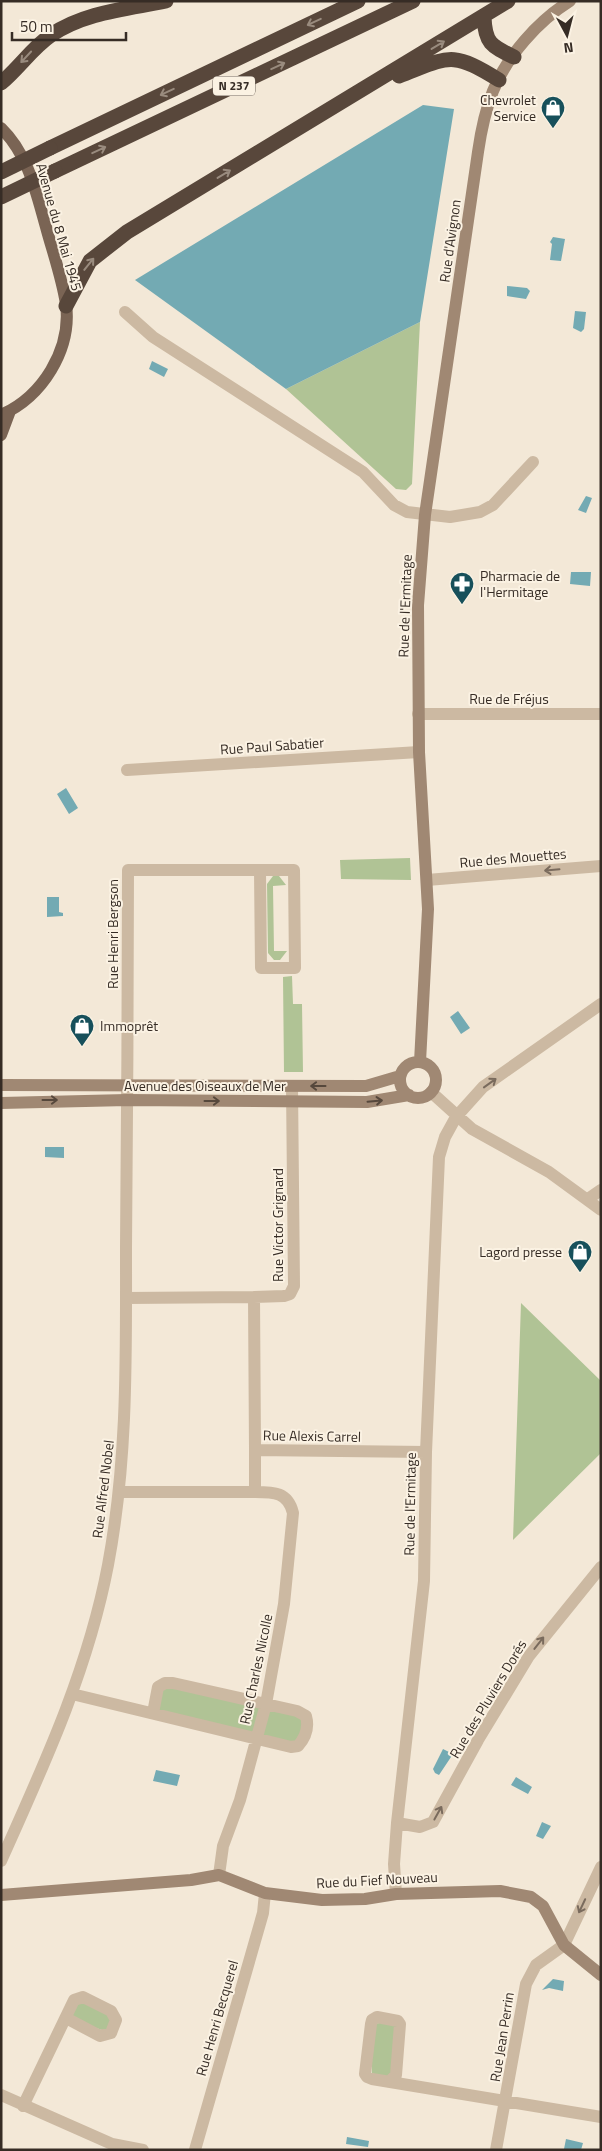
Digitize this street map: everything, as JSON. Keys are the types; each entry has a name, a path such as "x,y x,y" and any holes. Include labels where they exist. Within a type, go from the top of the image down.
{"highway":[{"path":"1,83 32,50 51,35 72,23 97,14 166,1"},
{"name":"N 237","path":"1,172 358,1"},
{"name":"N 237","path":"1,197 413,1"},
{"path":"66,306 90,261 127,232 508,1"},
{"path":"484,17 485,33 489,42 496,49 514,57"},
{"path":"358,93 439,60 453,59 466,61 499,80"}],"main road":[{"name":"Avenue du 8 Mai 1945","path":"1,128 12,138 35,187 66,306 65,335 59,356 46,378 28,397 6,413 1,434"}],"street":[{"name":"Rue d'Avignon","path":"425,515 478,152 486,112 499,80 514,57 536,29 570,1"},
{"path":"125,312 153,338 363,472 394,504 407,512 450,516 480,512 493,505 533,462"},
{"name":"Rue de l'Ermitage","path":"420,1062 426,972 427,880 419,752 418,606 425,515"},
{"name":"Rue de Fréjus","path":"418,714 601,714"},
{"name":"Rue Paul Sabatier","path":"127,770 419,752"},
{"name":"Rue des Mouettes","path":"427,880 601,866"},
{"name":"Rue Henri Bergson","path":"127,1100 128,870 294,870 295,968 261,968 260,871"},
{"name":"Rue de l'Ermitage","path":"396,1894 394,1864 397,1823 424,1581 426,1452 439,1157 445,1137 456,1117 484,1087 601,1004"},
{"path":"420,1062 430,1067 436,1077 431,1092 420,1098 409,1096 401,1087 400,1076 408,1065 420,1062"},
{"name":"Avenue des Oiseaux de Mer","path":"1,1085 366,1086 400,1076"},
{"name":"Rue Victor Grignard","path":"126,1298 254,1297 290,1294 294,1286 292,1086"},
{"path":"431,1092 456,1117 472,1129 549,1172 601,1210"},
{"name":"Avenue des Oiseaux de Mer","path":"1,1103 127,1100 367,1102 409,1096"},
{"name":"Rue Alfred Nobel","path":"1,1861 44,1767 72,1694 92,1632 107,1568 120,1492 127,1374 127,1100"},
{"path":"588,1199 601,1190"},
{"path":"254,1297 255,1450"},
{"name":"Rue Alexis Carrel","path":"255,1492 255,1450 426,1452"},
{"path":"120,1492 255,1492"},
{"name":"Rue Charles Nicolle","path":"219,1875 223,1846 240,1800 266,1704 284,1604 293,1513 290,1502 281,1494 275,1492 255,1492"},
{"name":"Rue des Pluviers Dorés","path":"397,1823 420,1827 433,1822 478,1740 529,1656 601,1567"},
{"path":"72,1694 291,1746 298,1746 304,1740 308,1724 306,1716 266,1704 165,1683 158,1687 153,1713"},
{"path":"564,1945 601,1867"},
{"path":"1,1895 191,1880 219,1875"},
{"name":"Rue du Fief Nouveau","path":"219,1875 265,1893 322,1900 396,1894 500,1891 531,1897 543,1906 564,1945 601,1976"},
{"name":"Rue Henri Becquerel","path":"195,2150 263,1913 265,1893"},
{"name":"Rue Jean Perrin","path":"496,2150 507,2102 526,1984 536,1966 564,1945"},
{"path":"390,2082 396,2075 400,2024 398,2021 377,2017 372,2020 371,2024 365,2074 372,2079 507,2102 601,2117"},
{"path":"23,2106 66,2018"},
{"path":"1,2095 112,2144 143,2150"}],"green space":[{"path":"420,322 412,484 406,490 396,489 286,389"},
{"path":"410,858 411,880 341,879 340,860"},
{"path":"273,876 279,876 286,885 273,886 274,951 287,951 280,960 274,960 268,953 267,884"},
{"path":"292,976 293,1004 302,1004 303,1072 284,1072 283,977"},
{"path":"521,1303 601,1381 601,1453 513,1540"},
{"path":"165,1683 306,1716 298,1746 153,1713"},
{"path":"74,2000 111,2011 111,2033 66,2018"},
{"path":"398,2021 396,2075 372,2079 371,2024"}],"water":[{"path":"423,105 454,109 420,322 286,389 135,280"},
{"path":"553,237 565,239 561,261 550,260 552,244 550,242"},
{"path":"507,286 527,288 530,291 526,299 507,296"},
{"path":"575,311 586,312 584,329 581,332 573,328"},
{"path":"152,361 168,369 164,377 149,369"},
{"path":"586,496 592,498 586,513 578,510"},
{"path":"571,572 591,572 590,586 570,584"},
{"path":"66,788 78,808 69,814 57,794"},
{"path":"47,897 59,897 59,912 63,913 63,916 47,917"},
{"path":"458,1011 470,1028 461,1034 450,1017"},
{"path":"45,1147 64,1147 64,1158 45,1157"},
{"path":"443,1749 453,1754 439,1775 433,1769"},
{"path":"156,1770 180,1775 177,1786 153,1781"},
{"path":"516,1777 532,1787 528,1794 511,1785"},
{"path":"542,1822 551,1826 543,1839 536,1836"},
{"path":"553,1979 564,1981 563,1991 549,1988 542,1990"},
{"path":"347,2137 369,2141 368,2147 346,2144"},
{"path":"566,2139 583,2143 581,2150 564,2149"}],"place":[{"name":"Chevrolet Service","path":"553,129"},
{"name":"Pharmacie de l'Hermitage","path":"462,605"},
{"name":"Immoprêt","path":"82,1047"},
{"name":"Lagord presse","path":"580,1273"}]}
